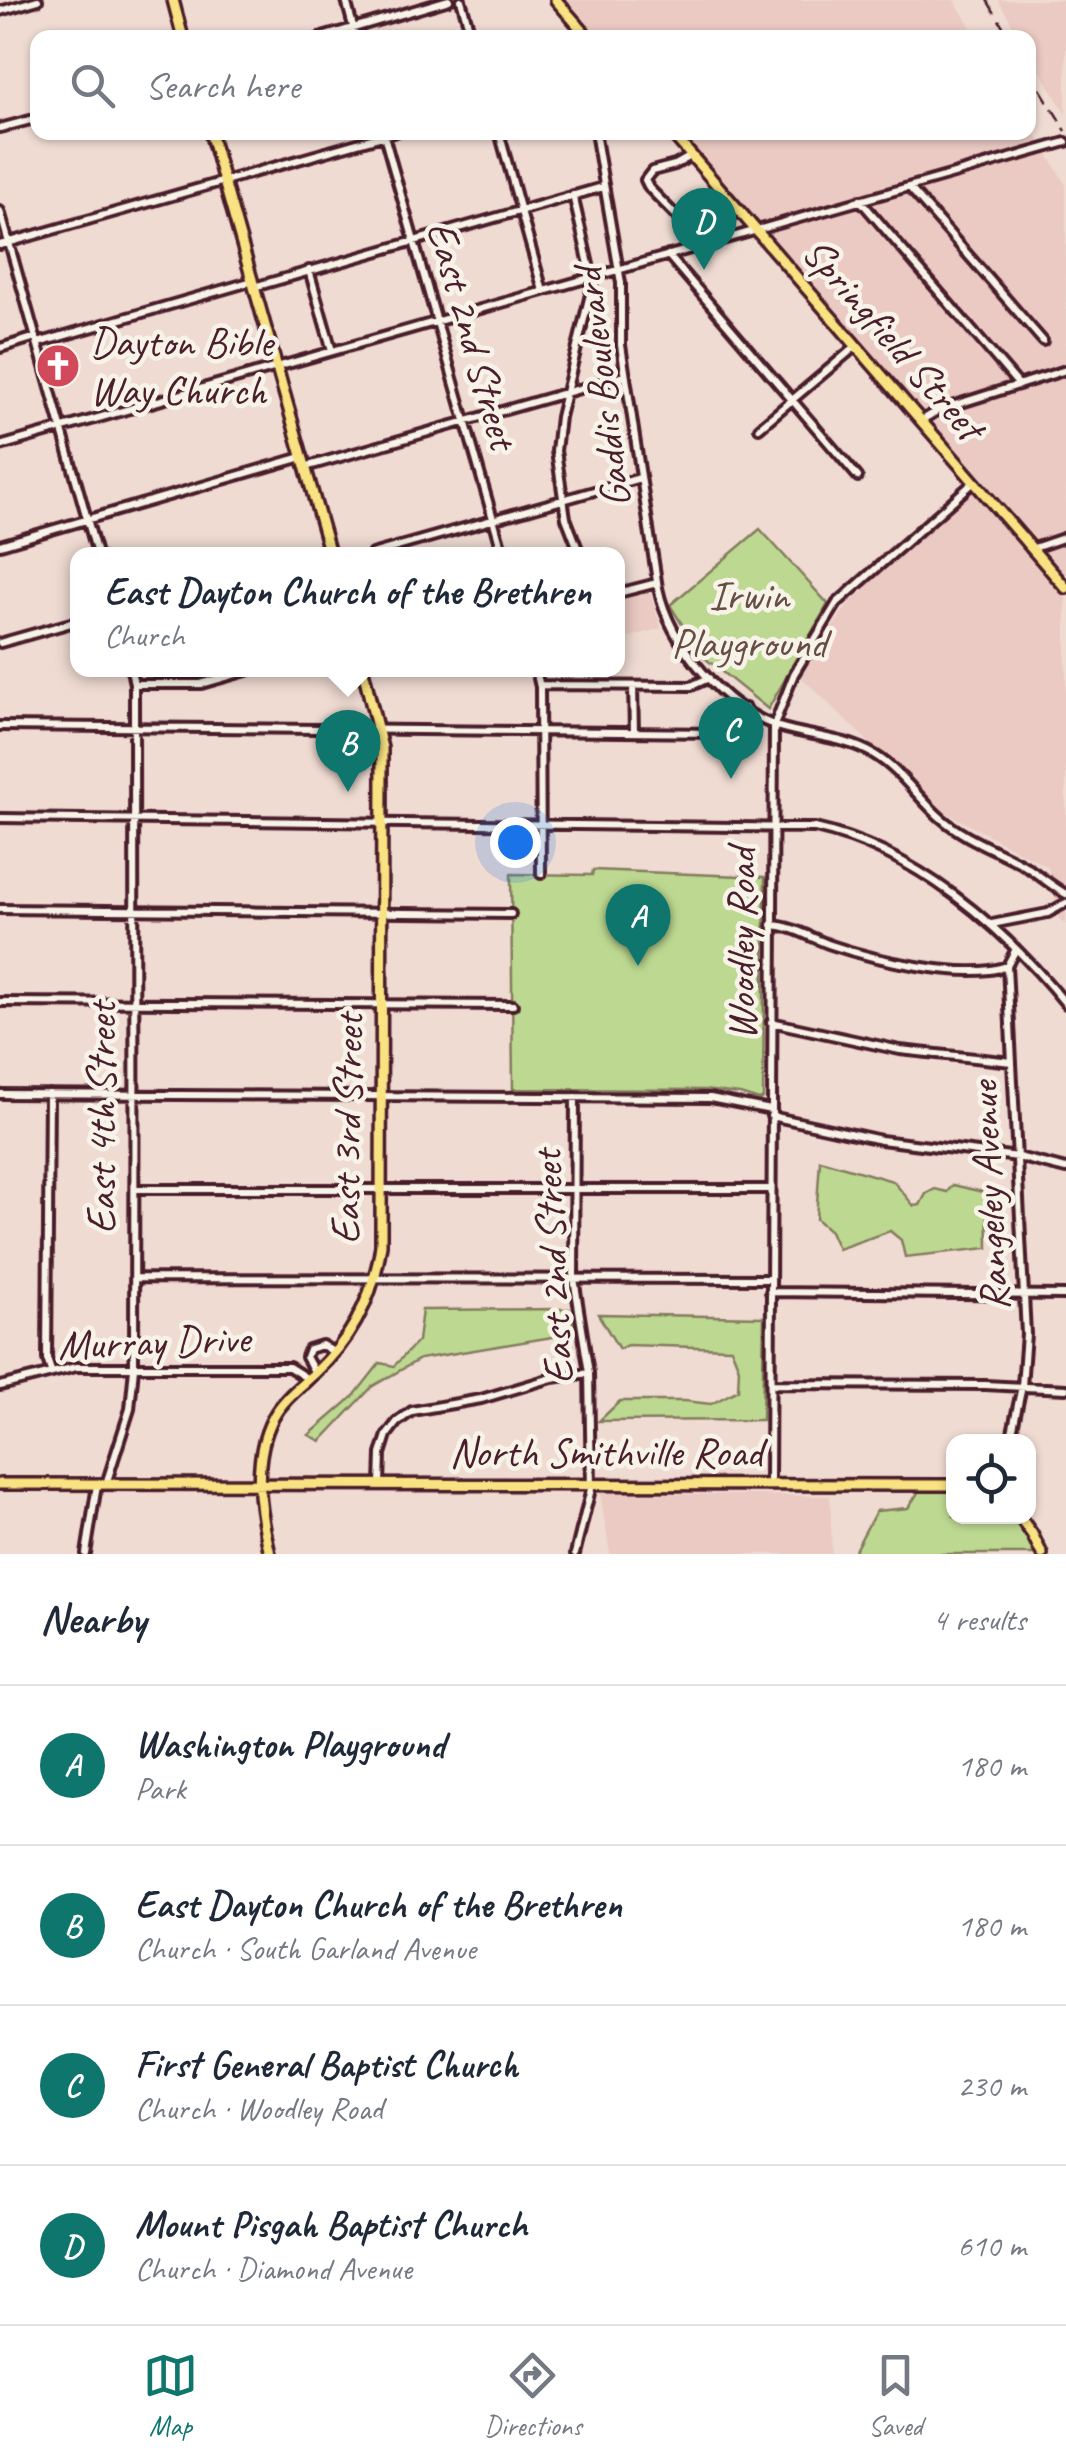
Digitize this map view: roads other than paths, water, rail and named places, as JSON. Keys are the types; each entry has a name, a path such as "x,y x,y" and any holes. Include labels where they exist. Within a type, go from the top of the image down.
{"main road":[{"path":"173,0 182,30"},
{"path":"556,0 582,30"},
{"path":"212,140 328,547"},
{"name":"Springfield Street","path":"678,140 1066,588"},
{"name":"East 3rd Street","path":"270,1554 260,1483 260,1455 268,1428 280,1407 335,1352 363,1310 375,1278 381,1245 380,730 365,677"},
{"name":"North Smithville Road","path":"0,1484 946,1484"},
{"path":"1025,1524 1042,1554"}],"street":[{"path":"0,11 38,0"},
{"path":"346,0 355,30"},
{"path":"344,30 449,0"},
{"path":"461,0 470,30"},
{"path":"0,128 30,120"},
{"path":"4,244 363,140"},
{"name":"East 2nd Street","path":"385,140 501,547"},
{"path":"501,140 543,291"},
{"name":"Gaddis Boulevard","path":"596,140 619,269 625,376 640,478 663,610 675,637 709,678 745,708 774,725 839,740 873,753 948,823 1037,873 1066,894"},
{"path":"0,446 1066,142"},
{"path":"691,156 652,171 646,176 646,183 704,244"},
{"path":"0,348 309,270 603,186"},
{"path":"909,187 1044,341"},
{"name":"Gaddis Boulevard","path":"573,196 593,277 556,450 562,500 578,547"},
{"path":"860,200 1019,385"},
{"path":"0,211 4,244 37,340 95,547"},
{"path":"668,255 858,477"},
{"path":"309,270 332,351"},
{"path":"759,428 856,346"},
{"path":"921,421 939,410 1066,370"},
{"path":"0,545 625,376"},
{"path":"397,547 640,478"},
{"name":"Woodley Road","path":"770,1483 774,725 802,660 843,596 974,482"},
{"path":"1031,548 1066,537"},
{"path":"625,590 657,582"},
{"path":"0,643 70,623"},
{"name":"East 4th Street","path":"86,1554 102,1485 130,1409 134,1368 132,677"},
{"path":"134,684 201,684 226,677"},
{"path":"538,677 541,874"},
{"path":"540,685 691,686 709,678"},
{"path":"633,686 634,732"},
{"path":"0,726 721,733 736,722 745,708"},
{"path":"0,818 815,828 870,846 929,880 991,924 1066,1004"},
{"path":"991,924 1048,913 1066,902"},
{"path":"0,909 511,914"},
{"path":"772,925 895,962 968,969 1007,966 1016,949"},
{"name":"Rangeley Avenue","path":"1007,966 1025,1292 1022,1386 1012,1434"},
{"path":"0,1002 512,1005"},
{"path":"771,1022 900,1050 1012,1062"},
{"path":"0,1094 710,1098 881,1140 1018,1156 1066,1169"},
{"path":"50,1094 47,1360 51,1371"},
{"name":"East 2nd Street","path":"575,1097 574,1278 589,1374 591,1484 588,1510 575,1552"},
{"path":"136,1188 772,1189"},
{"path":"134,1278 770,1279"},
{"path":"770,1292 1066,1295"},
{"path":"312,1376 306,1357 309,1349 322,1345 335,1352"},
{"name":"Murray Drive","path":"0,1386 76,1367 290,1367 312,1376"},
{"path":"380,1484 381,1454 388,1435 412,1411 481,1399 552,1378 589,1374"},
{"path":"771,1384 1066,1389"}],"railway":[{"path":"987,0 1005,30"},
{"path":"1036,82 1066,131"}],"place":[{"name":"Mount Pisgah Baptist Church","path":"704,270"},
{"name":"Dayton Bible Way Church","path":"58,366"},
{"name":"First General Baptist Church","path":"731,779"},
{"name":"East Dayton Church of the Brethren","path":"348,792"},
{"name":"Washington Playground","path":"638,966"}],"park label":[{"name":"Irwin Playground","path":"749,619"}]}
